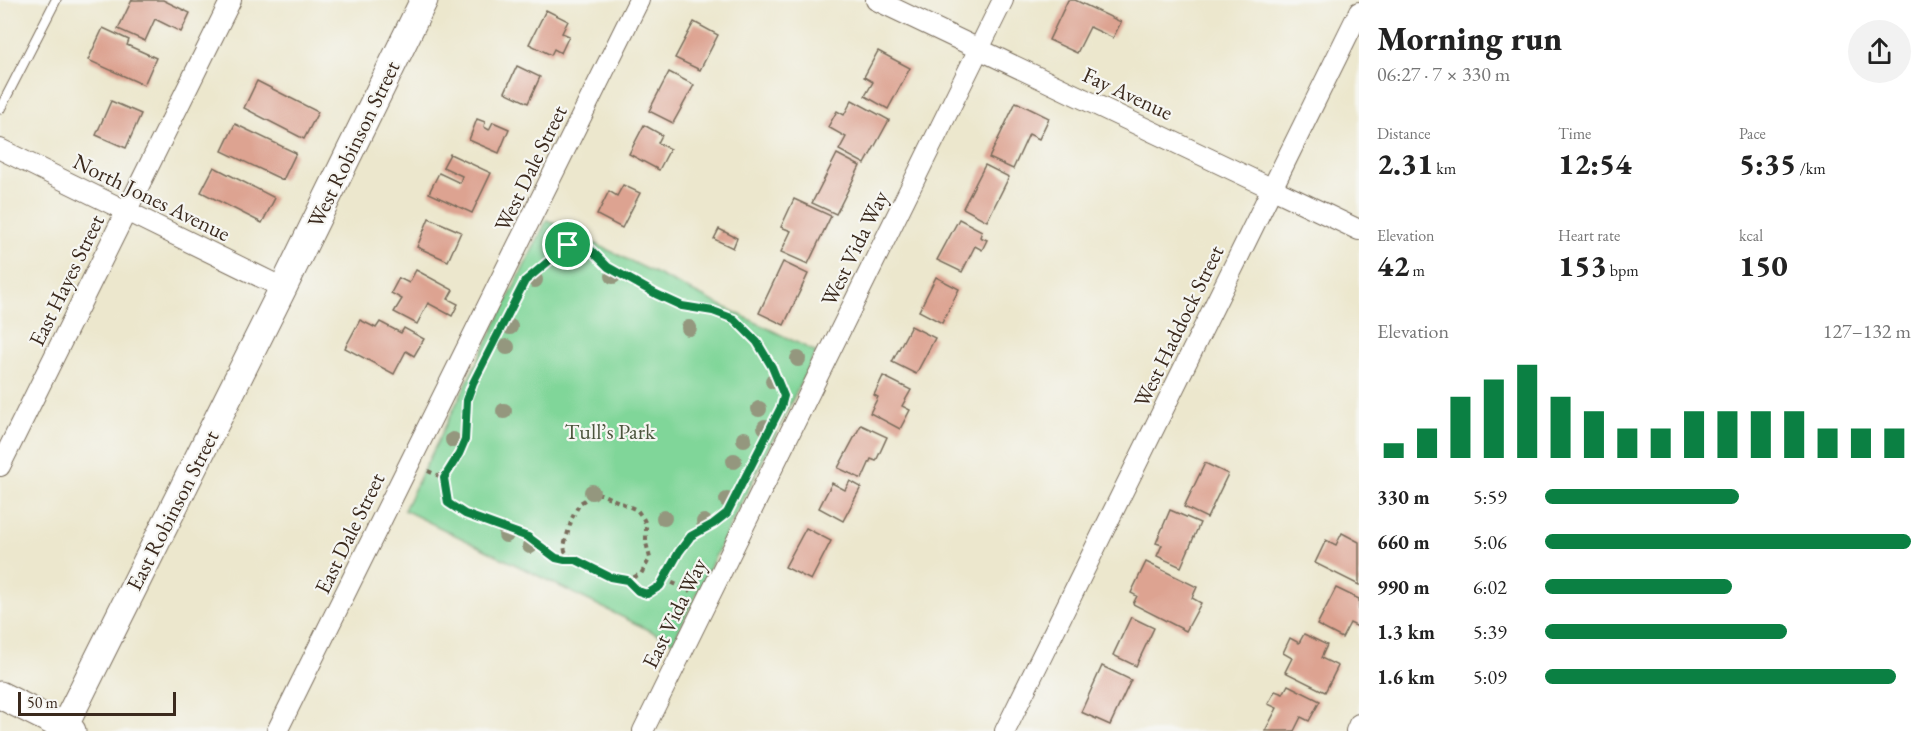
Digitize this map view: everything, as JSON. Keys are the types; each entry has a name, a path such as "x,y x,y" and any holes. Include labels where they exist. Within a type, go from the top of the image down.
{"main road":[{"name":"West Robinson Street","path":"283,288 424,0"},
{"name":"East Robinson Street","path":"66,730 283,288"},
{"path":"0,695 66,730"}],"street":[{"name":"East Hayes Street","path":"0,466 231,0"},
{"name":"West Dale Street","path":"464,357 639,0"},
{"name":"Fay Avenue","path":"876,0 1359,230"},
{"name":"West Vida Way","path":"748,517 1003,0"},
{"name":"West Haddock Street","path":"1005,731 1359,12"},
{"name":"North Jones Avenue","path":"0,149 283,288"},
{"name":"East Dale Street","path":"277,731 464,357"},
{"name":"East Vida Way","path":"643,731 748,517"},
{"path":"1356,731 1359,724"}],"lane":[{"path":"0,109 56,0"}],"path":[{"path":"572,559 556,558 528,537 453,507 448,503 444,478 465,440 470,389 525,281 568,245 575,243 586,245 608,267 656,294 682,306 713,311 734,319 763,351 779,379 784,396 781,407 732,505 721,518 691,536 654,591 647,594 638,591 627,580"},
{"path":"595,494 601,494 637,510 646,524 646,543 650,558 641,574 627,580 610,577 572,559 565,551 564,546 572,518 580,503 595,494"},
{"path":"664,579 707,600"}],"green space":[{"name":"Tull’s Park","path":"547,220 816,352 673,642 404,510"}],"building":[{"path":"132,0 163,0 190,13 181,32 155,19 145,41 118,29"},
{"path":"1068,0 1075,0 1121,22 1113,38 1090,27 1077,53 1049,40"},
{"path":"546,10 568,21 562,33 569,36 561,53 554,49 551,55 529,44"},
{"path":"694,22 718,35 700,70 675,58"},
{"path":"103,28 129,40 127,45 156,58 144,85 88,60"},
{"path":"878,51 910,68 888,109 865,96 873,82 864,77"},
{"path":"517,66 540,77 528,103 505,92"},
{"path":"669,72 694,85 673,123 649,111"},
{"path":"257,81 318,112 304,139 244,108"},
{"path":"852,100 889,120 865,164 839,150 846,137 828,127 837,111 844,115"},
{"path":"111,101 141,114 126,148 96,135"},
{"path":"1016,102 1049,118 1039,139 1029,134 1013,169 989,158"},
{"path":"477,119 485,122 484,127 489,130 493,122 509,129 499,153 469,140"},
{"path":"235,124 296,153 283,180 222,151"},
{"path":"644,125 662,135 658,143 670,149 659,170 629,154"},
{"path":"450,154 491,173 472,213 429,193 439,173 460,183 462,176 443,167"},
{"path":"837,154 860,166 836,214 812,203"},
{"path":"985,165 1009,177 987,221 963,208"},
{"path":"214,167 275,198 262,223 201,192"},
{"path":"623,185 640,193 622,228 597,215 609,191 617,196"},
{"path":"794,199 831,216 808,264 781,252 791,231 781,227"},
{"path":"429,218 461,232 448,261 417,247"},
{"path":"959,219 982,231 980,237 987,240 982,250 975,246 962,272 937,260"},
{"path":"719,229 737,238 733,248 714,239"},
{"path":"783,262 808,274 784,325 759,313"},
{"path":"416,270 453,290 448,299 458,304 452,316 428,303 417,324 394,312 402,299 391,293 399,278 409,283"},
{"path":"936,277 959,289 942,323 919,311"},
{"path":"360,320 376,328 380,322 401,333 404,328 424,339 414,356 406,351 394,374 345,348"},
{"path":"911,326 935,338 916,374 892,362"},
{"path":"883,376 911,390 902,406 910,410 900,429 870,413 878,397 874,395"},
{"path":"861,425 887,437 876,461 871,459 862,479 838,468"},
{"path":"1205,463 1228,474 1207,518 1184,507"},
{"path":"850,481 861,487 843,521 819,508 832,483 845,490"},
{"path":"1170,510 1200,523 1181,567 1157,556 1162,545 1156,543"},
{"path":"806,528 831,541 811,580 785,567"},
{"path":"1342,533 1359,542 1359,585 1315,563 1326,540 1336,545"},
{"path":"1146,562 1197,587 1192,598 1201,603 1186,631 1133,604 1137,596 1131,593"},
{"path":"1336,588 1359,599 1359,625 1358,627 1350,623 1342,638 1317,625"},
{"path":"1131,617 1154,628 1136,666 1113,655"},
{"path":"1304,634 1327,645 1321,658 1338,666 1325,692 1285,672 1292,658 1283,653 1290,638 1299,643"},
{"path":"1102,666 1131,680 1110,725 1081,712"},
{"path":"1288,685 1320,701 1309,721 1301,717 1294,731 1265,731 1277,708 1268,704 1275,691 1283,694"}],"route":[{"path":"575,243 586,245 608,267 629,281 682,306 721,313 734,319 763,351 779,379 784,396 781,407 727,513 703,531 691,536 660,586 647,594 638,591 627,580 602,574 576,560 556,558 528,537 465,514 448,503 445,494 444,478 465,440 467,400 470,389 525,281 568,245 575,243"}]}
